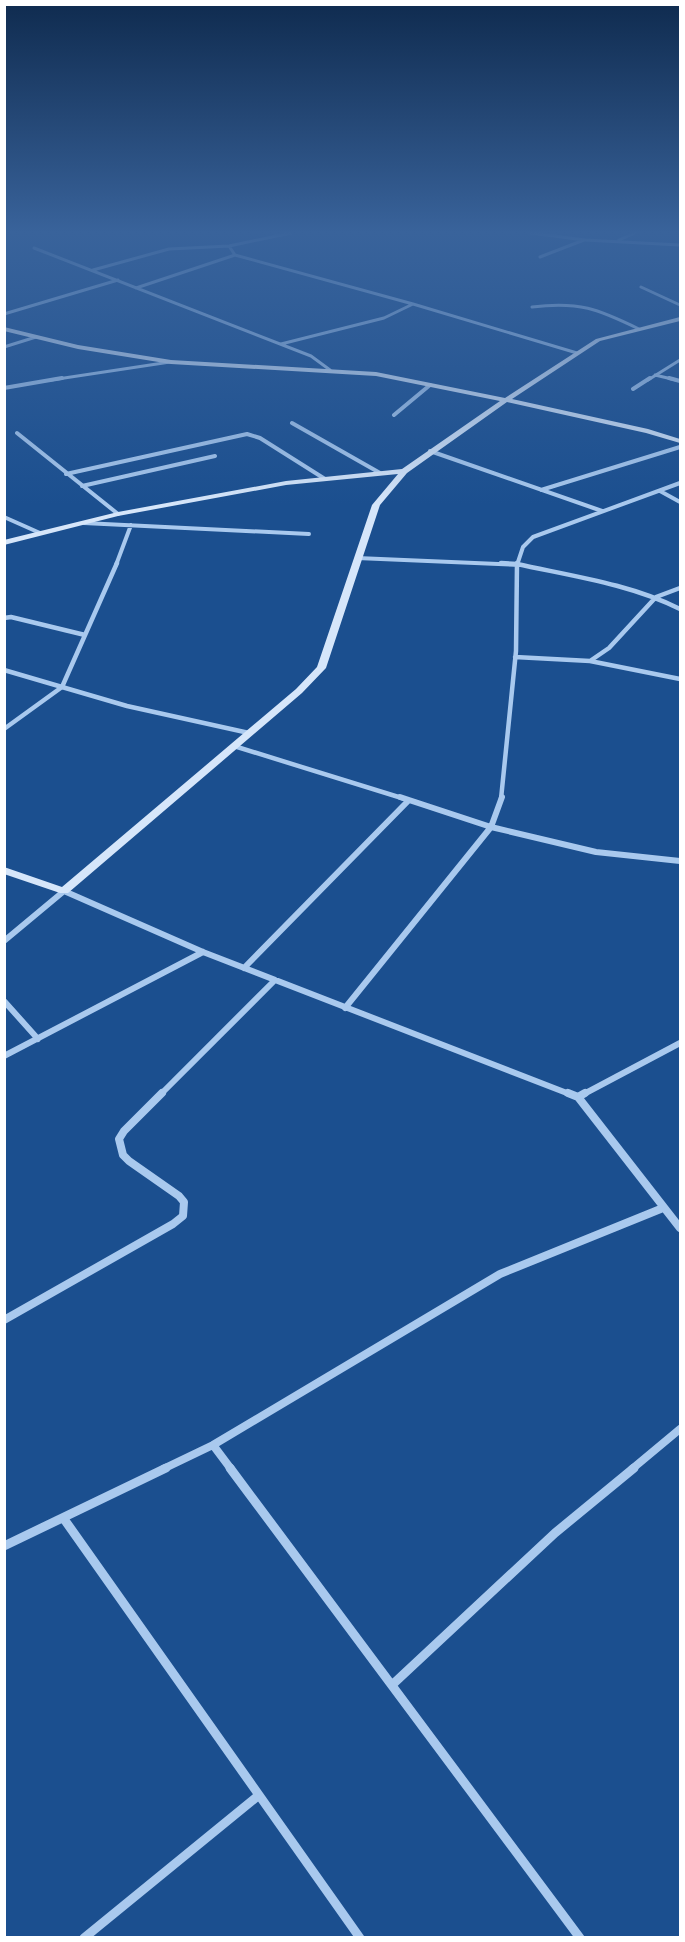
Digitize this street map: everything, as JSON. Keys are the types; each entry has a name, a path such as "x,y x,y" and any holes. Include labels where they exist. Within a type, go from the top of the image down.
{"street":[{"path":"228,324 316,358 330,370"},
{"path":"280,344 361,324"},
{"path":"479,324 577,353"},
{"path":"626,324 639,329"},
{"path":"4,941 299,691 321,668 375,505 404,471 430,451 598,340 662,324"},
{"path":"4,329 78,347 171,362 376,374 648,430 681,441"},
{"path":"4,347 36,337"},
{"path":"633,389 681,360"},
{"path":"4,388 45,380 125,371 171,362"},
{"path":"654,375 681,381"},
{"path":"394,415 430,385"},
{"path":"292,423 380,473"},
{"path":"17,433 118,514"},
{"path":"66,474 248,434 260,438 325,479"},
{"path":"541,490 681,447"},
{"path":"430,451 603,511"},
{"path":"82,486 215,456"},
{"path":"4,543 118,514 286,483 404,471"},
{"path":"345,1008 491,827 502,796 515,657 517,564 523,547 533,537 681,483"},
{"path":"660,491 681,502"},
{"path":"4,517 40,533"},
{"path":"83,523 309,534"},
{"path":"4,729 62,687 108,586 131,525"},
{"path":"357,558 517,564 656,597 681,609"},
{"path":"590,661 609,648 656,597 681,588"},
{"path":"4,618 11,616 85,635"},
{"path":"515,657 590,661 626,670 681,679"},
{"path":"4,670 127,706 249,733"},
{"path":"234,746 491,827 596,852 681,861"},
{"path":"244,968 409,800"},
{"path":"4,870 64,891 203,952 578,1097 681,1228"},
{"path":"4,1056 203,952"},
{"path":"4,1320 173,1224 183,1216 184,1202 179,1196 129,1161 123,1155 119,1139 124,1131 275,980"},
{"path":"4,1001 38,1039"},
{"path":"578,1097 681,1043"},
{"path":"4,1546 213,1445 500,1274 663,1208"},
{"path":"392,1685 555,1533 681,1429"},
{"path":"213,1445 580,1938"},
{"path":"64,1519 360,1938"},
{"path":"84,1938 259,1795"}]}
